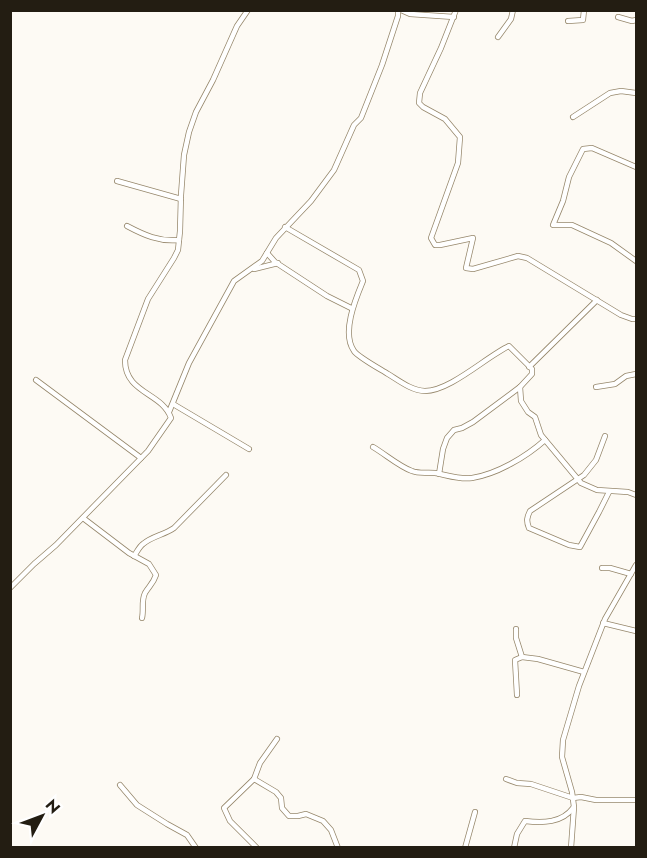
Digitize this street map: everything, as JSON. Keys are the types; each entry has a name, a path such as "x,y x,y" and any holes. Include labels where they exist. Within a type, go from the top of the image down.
{"street":[{"path":"10,588 148,452 171,418 165,407 133,383 127,374 125,360 148,299 178,250 184,155 196,112 237,26 248,10"},
{"path":"169,412 189,363 234,281 262,261 276,238 310,201 334,170 354,125 361,118 400,10 410,14 454,17"},
{"path":"456,10 420,93 419,103 446,119 460,136 458,163 431,238 435,245 473,238 466,268 473,269 518,256 526,258 621,315 636,319"},
{"path":"498,37 511,19 513,10"},
{"path":"568,21 583,20 584,10"},
{"path":"618,17 636,20"},
{"path":"573,117 610,93 621,91 636,93"},
{"path":"636,167 592,148 583,149 569,177 554,225 572,225 611,243 636,261"},
{"path":"117,181 181,199"},
{"path":"127,226 166,242 178,240"},
{"path":"285,227 359,270 363,281 351,308 349,340 354,352 401,382 425,391 444,386 509,346 532,369 532,374 520,387 473,422 462,428 454,429 443,449 439,474"},
{"path":"267,253 274,262 327,296 351,308"},
{"path":"249,270 278,263"},
{"path":"529,366 597,300"},
{"path":"596,387 615,384 626,376 636,374"},
{"path":"36,380 141,458"},
{"path":"520,387 521,401 528,412 535,417 541,435 581,483 597,490 628,492 636,495"},
{"path":"172,404 249,449"},
{"path":"605,436 596,460 579,480 530,511 527,517 528,528 580,548 609,492"},
{"path":"373,447 414,472 472,478 499,470 528,455 545,441"},
{"path":"134,556 142,544 174,528 226,475"},
{"path":"83,518 134,556 149,564 156,575 142,603 144,614 142,618"},
{"path":"571,848 574,807 562,757 563,740 579,686 603,623 636,565"},
{"path":"602,568 631,574"},
{"path":"603,623 636,631"},
{"path":"516,629 516,638 522,657"},
{"path":"517,695 515,660 522,657 538,659 584,672"},
{"path":"257,848 230,820 224,808 254,779 260,764 277,739"},
{"path":"254,779 276,792 281,798 282,808 289,816 306,814 323,821 331,830 338,848"},
{"path":"506,779 531,784 573,798 636,802"},
{"path":"120,785 137,805 187,835 196,848"},
{"path":"514,848 517,834 525,822 539,823 558,819 568,814 574,807"},
{"path":"465,848 475,812"}]}
